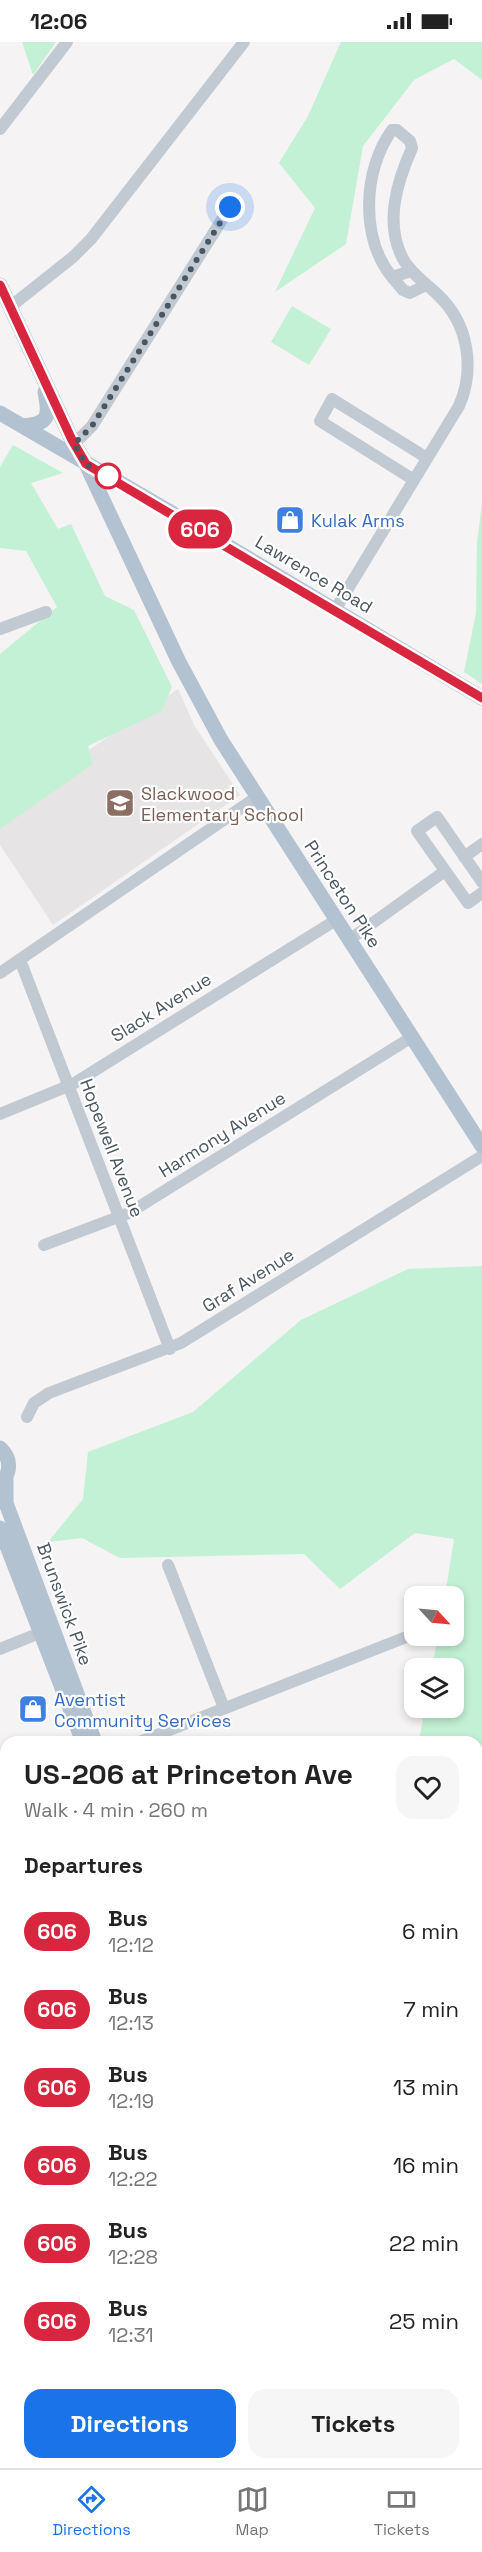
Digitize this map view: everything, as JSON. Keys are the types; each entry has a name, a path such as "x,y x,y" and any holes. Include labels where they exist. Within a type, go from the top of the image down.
{"main road":[{"name":"Princeton Pike","path":"0,285 74,444 86,464 199,701 257,797 482,1146"},
{"path":"22,426 39,425 47,416 43,378"},
{"name":"Lawrence Road","path":"0,413 482,698"},
{"name":"Brunswick Pike","path":"0,1448 9,1463 3,1482 6,1503 93,1736"},
{"name":"Brunswick Pike","path":"0,1528 81,1736"}],"street":[{"path":"0,129 67,42"},
{"path":"10,307 73,257 90,239 244,42"},
{"path":"335,610 461,401 468,372 468,357 457,320 444,301 411,271 397,245 394,218 397,185 412,148 410,141 397,130 392,130 385,140 371,183 370,225 380,263 403,290 410,293 426,285"},
{"path":"74,444 92,426 230,207"},
{"path":"392,277 411,271"},
{"path":"414,480 320,421 332,399 427,458"},
{"path":"0,629 46,612"},
{"path":"0,974 257,797"},
{"path":"482,882 437,817 417,831 468,903 482,893"},
{"path":"464,857 482,844"},
{"path":"349,940 445,871"},
{"name":"Slack Avenue","path":"0,1114 69,1086 336,920"},
{"name":"Hopewell Avenue","path":"20,960 170,1348"},
{"name":"Harmony Avenue","path":"44,1245 120,1217 412,1037"},
{"name":"Graf Avenue","path":"27,1417 34,1403 49,1394 170,1348 482,1156"},
{"path":"168,1565 224,1708"},
{"path":"0,1649 42,1632"},
{"path":"154,1736 404,1638"}],"shaded area":[{"name":"Slackwood Elementary School","path":"178,689 194,725 240,795 53,925 0,845 0,811"}],"green space":[{"path":"22,42 56,42 33,75"},
{"path":"341,42 482,42 482,80 454,59 414,80 363,146 346,244 275,292 315,208 279,163 308,116"},
{"path":"292,306 331,329 309,365 271,342"},
{"path":"13,445 63,473 31,483 58,529 71,524 105,596 134,610 172,687 162,711 88,746 93,764 0,829 0,654 57,607 26,551 0,548 0,467"},
{"path":"482,504 482,684 464,672 476,613 477,542"},
{"path":"482,1266 482,1736 420,1736 423,1718 464,1718 464,1658 434,1658 436,1646 464,1646 464,1586 447,1586 454,1539 415,1533 340,1589 304,1554 120,1558 82,1538 48,1542 83,1499 88,1452 193,1412 301,1320 408,1269"}],"bus line":[{"name":"606","path":"0,285 72,440 86,464 482,698"}],"place":[{"name":"Kulak Arms","path":"290,520"},
{"name":"Slackwood Elementary School","path":"120,803"},
{"name":"Aventist Community Services","path":"33,1709"}],"route":[{"path":"108,476 86,464 74,444 92,426 230,207"}]}
